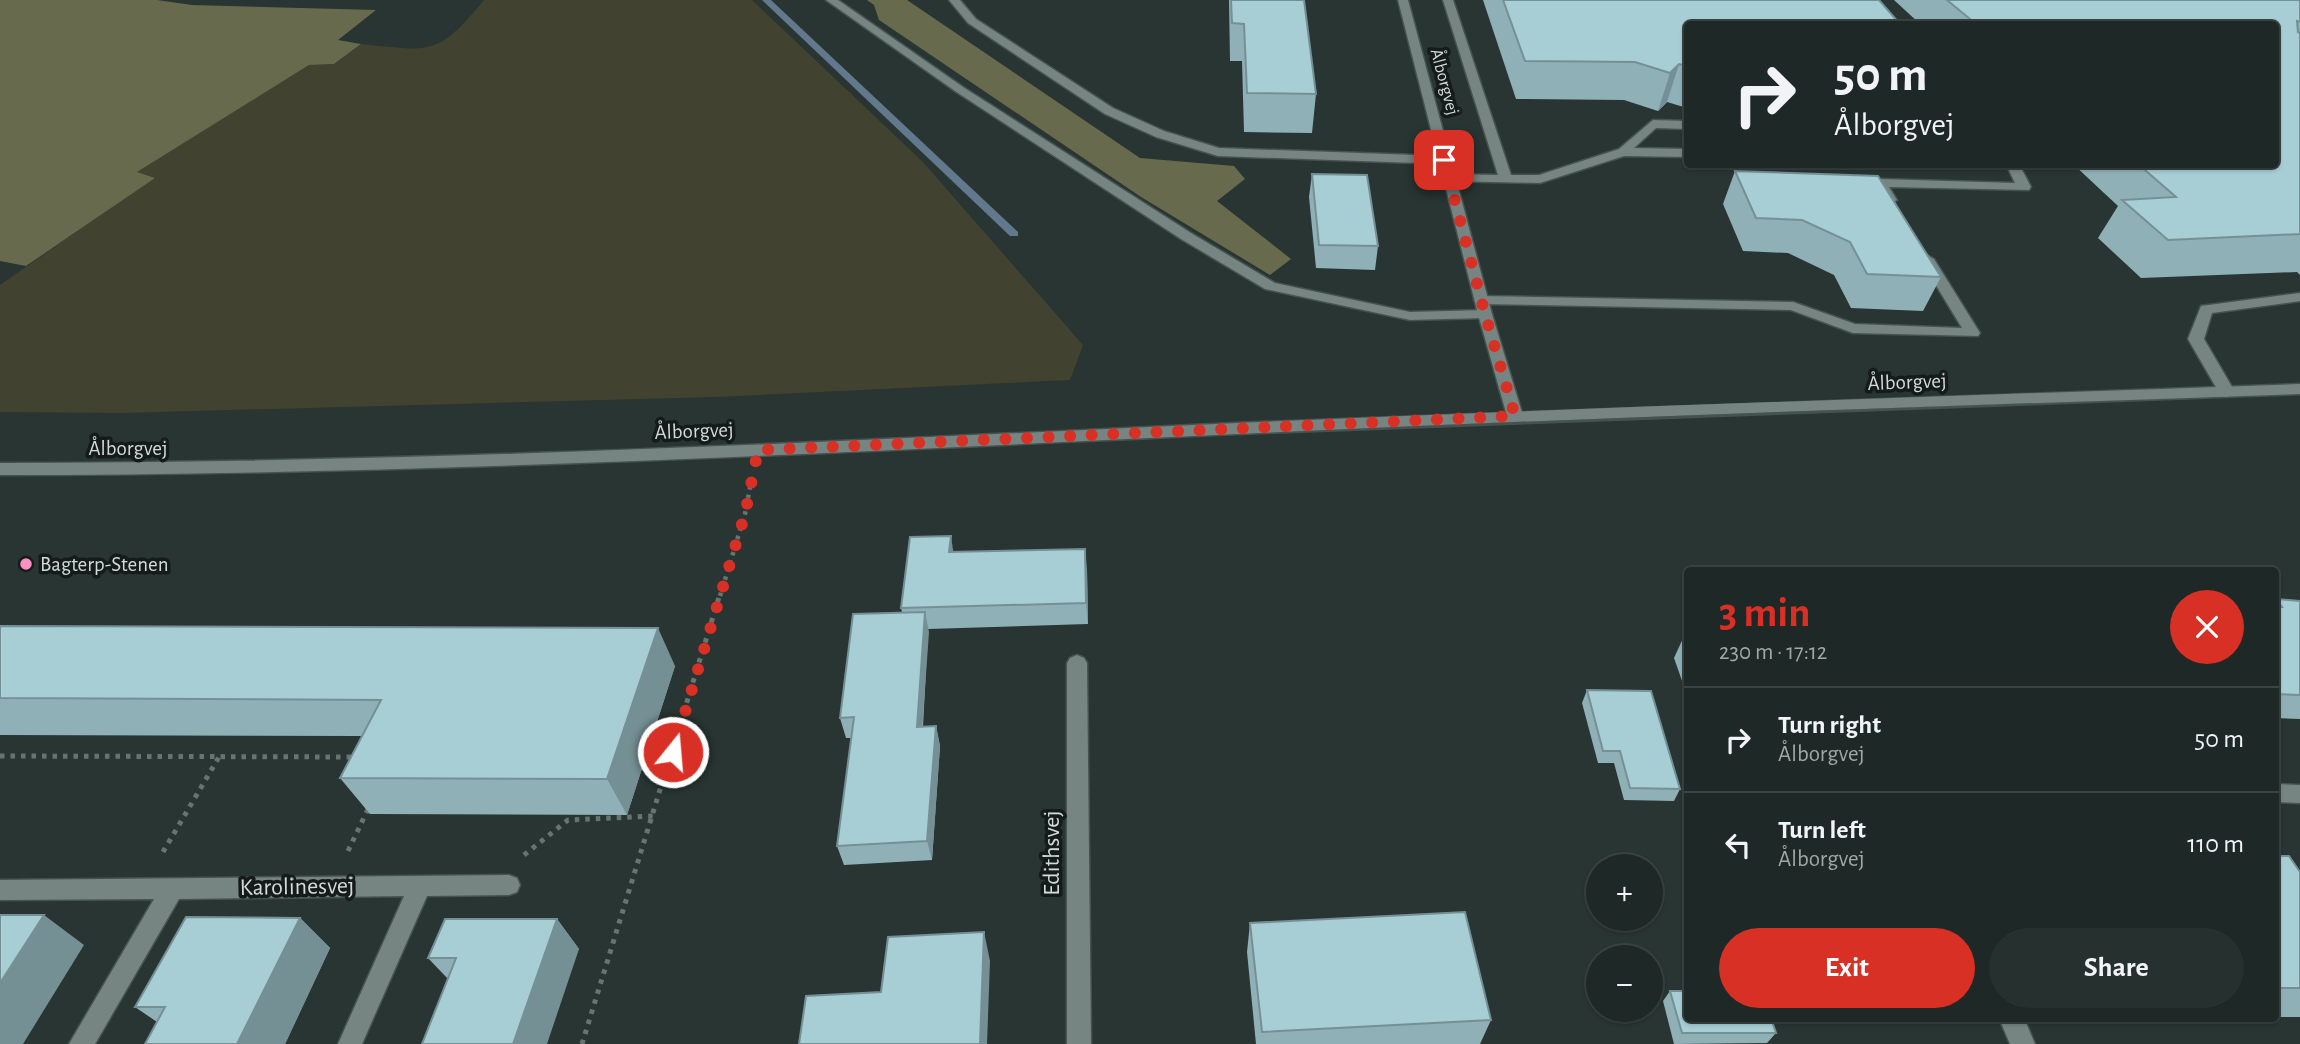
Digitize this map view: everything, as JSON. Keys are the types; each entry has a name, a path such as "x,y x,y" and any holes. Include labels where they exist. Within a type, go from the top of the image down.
{"main road":[{"path":"831,0 993,111 1186,236 1270,286 1410,316 1483,307 1793,306 1853,328 1973,333 1916,241"},
{"name":"Ålborgvej","path":"1403,0 1448,178 1515,416"},
{"path":"1448,0 1506,178"},
{"path":"954,1 972,21 1109,111 1160,135 1218,152 1444,160"},
{"path":"1623,152 1653,124 1684,125"},
{"path":"1448,178 1540,178 1623,152 1684,153"},
{"path":"1901,218 1880,183 2024,187 2014,168"},
{"path":"2227,393 2196,339 2206,309 2300,297"},
{"name":"Ålborgvej","path":"0,469 158,469 758,450 1515,416 2300,389"},
{"name":"Edithsvej","path":"1077,663 1079,1044"},
{"path":"2279,793 2300,793"},
{"name":"Karolinesvej","path":"0,890 509,885"},
{"path":"350,1044 420,886"},
{"path":"81,1044 173,888"},
{"path":"2013,1022 2023,1044"}],"path":[{"path":"582,1044 745,514 758,450"},
{"path":"632,752 673,752"},
{"path":"0,756 366,757"},
{"path":"142,888 219,756"},
{"path":"332,887 376,792"},
{"path":"509,885 523,856 568,820 654,816"}],"green space":[{"path":"0,0 157,0 192,5 376,10 338,40 361,44 334,64 309,65 137,172 155,178 26,266 0,261"},
{"path":"484,0 752,0 923,162 1083,345 1070,380 716,397 121,413 0,412 0,285 154,178 136,172 309,65 334,64 361,44 403,48 431,46 455,32"},
{"path":"867,0 907,0 1140,158 1234,166 1245,179 1217,201 1291,259 1270,275 1141,197 879,20 874,5"}],"building":[{"path":"1231,0 1304,0 1316,94 1247,93 1244,24 1232,23"},
{"path":"1503,0 1879,0 1897,21 1684,21 1684,65 1679,64 1670,73 1635,62 1525,61"},
{"path":"1947,0 2300,0 2300,22 2297,21 2300,33 2300,234 2168,240 2122,200 2176,197 2143,168 2279,168 2279,21 1972,21"},
{"path":"1735,171 1878,176 1941,277 1867,274 1850,242 1802,220 1756,218"},
{"path":"1312,174 1367,175 1378,246 1319,245"},
{"path":"951,536 949,552 1085,549 1086,603 901,608 910,537"},
{"path":"2279,599 2300,601 2300,695 2279,694 2279,607 2282,607"},
{"path":"925,612 917,727 936,726 927,841 837,846 854,717 840,718 853,614"},
{"path":"0,626 658,628 607,779 340,778 381,700 0,698"},
{"path":"1587,690 1651,691 1680,789 1630,788 1620,751 1603,751"},
{"path":"2279,856 2289,856 2300,872 2300,988 2279,988"},
{"path":"1465,912 1491,1020 1262,1032 1250,923"},
{"path":"0,915 44,915 0,983"},
{"path":"186,917 300,918 237,1044 145,1044 165,1007 135,1007"},
{"path":"445,919 557,919 513,1044 422,1044 456,958 428,958"},
{"path":"984,932 980,1044 799,1044 806,996 881,992 888,937"},
{"path":"1670,991 1684,991 1684,1022 1772,1022 1776,1033 1682,1033"}],"waterway":[{"path":"766,0 1014,234"}],"place":[{"name":"Bagterp-Stenen","path":"26,564"}],"route":[{"path":"673,752 745,514 758,450 1515,416 1444,160"}]}
